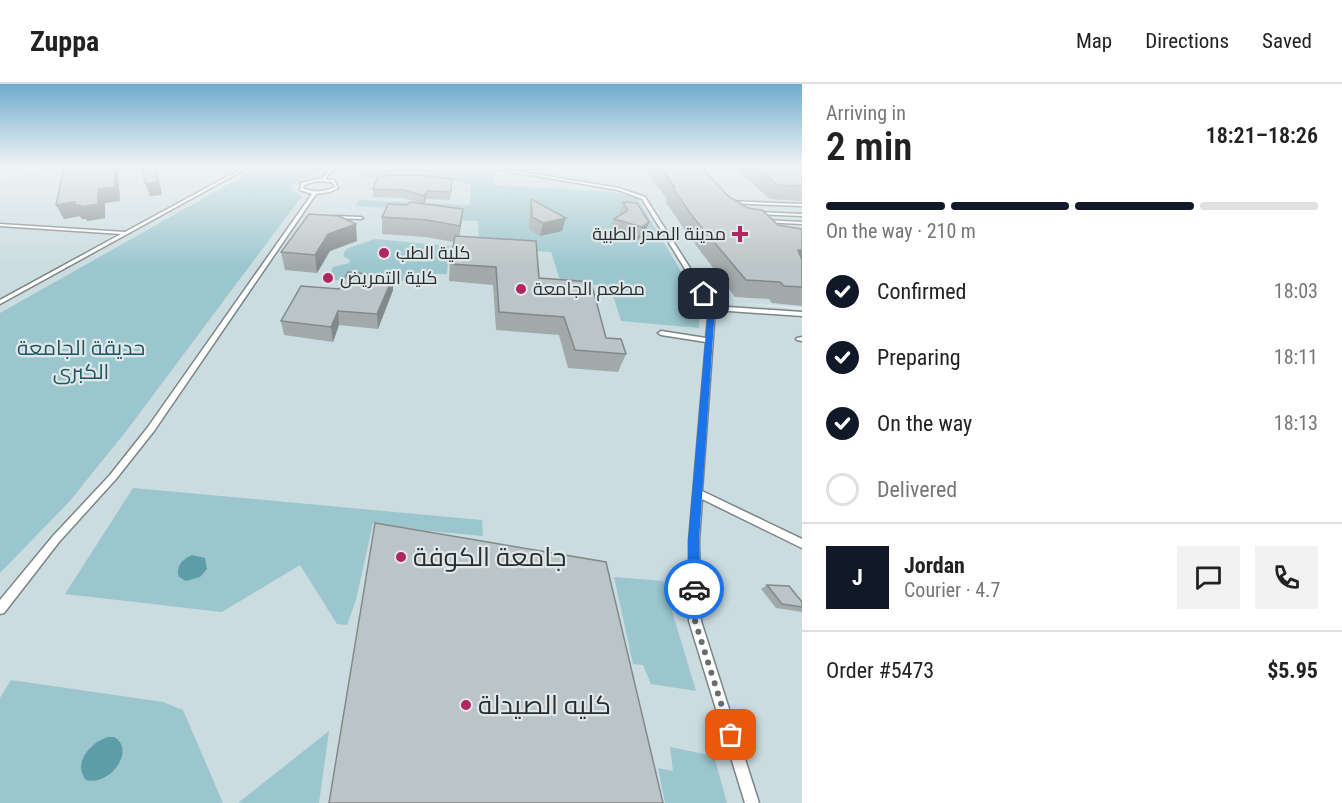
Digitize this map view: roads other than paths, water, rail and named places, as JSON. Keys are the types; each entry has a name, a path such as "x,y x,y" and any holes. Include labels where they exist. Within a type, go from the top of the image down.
{"lane":[{"path":"0,302 186,201"},
{"path":"0,609 56,539 113,477 151,429 310,201"},
{"path":"646,201 712,308 694,541 695,621 752,803"},
{"path":"727,209 719,201 802,205"},
{"path":"750,213 802,215"},
{"path":"327,217 361,218"},
{"path":"761,221 802,223"},
{"path":"0,225 126,233"},
{"path":"712,308 802,314"},
{"path":"661,333 709,340"},
{"path":"698,493 802,544"}],"place":[{"name":"مدينة الصدر الطبية","path":"740,234"},
{"name":"كلية الطب","path":"384,253"},
{"name":"كلية التمريض","path":"328,278"},
{"name":"مطعم الجامعة","path":"521,289"},
{"name":"جامعة الكوفة","path":"401,557"},
{"name":"كليه الصيدلة","path":"466,705"}],"park label":[{"name":"حديقة الجامعة الكبرى","path":"81,360"}]}
